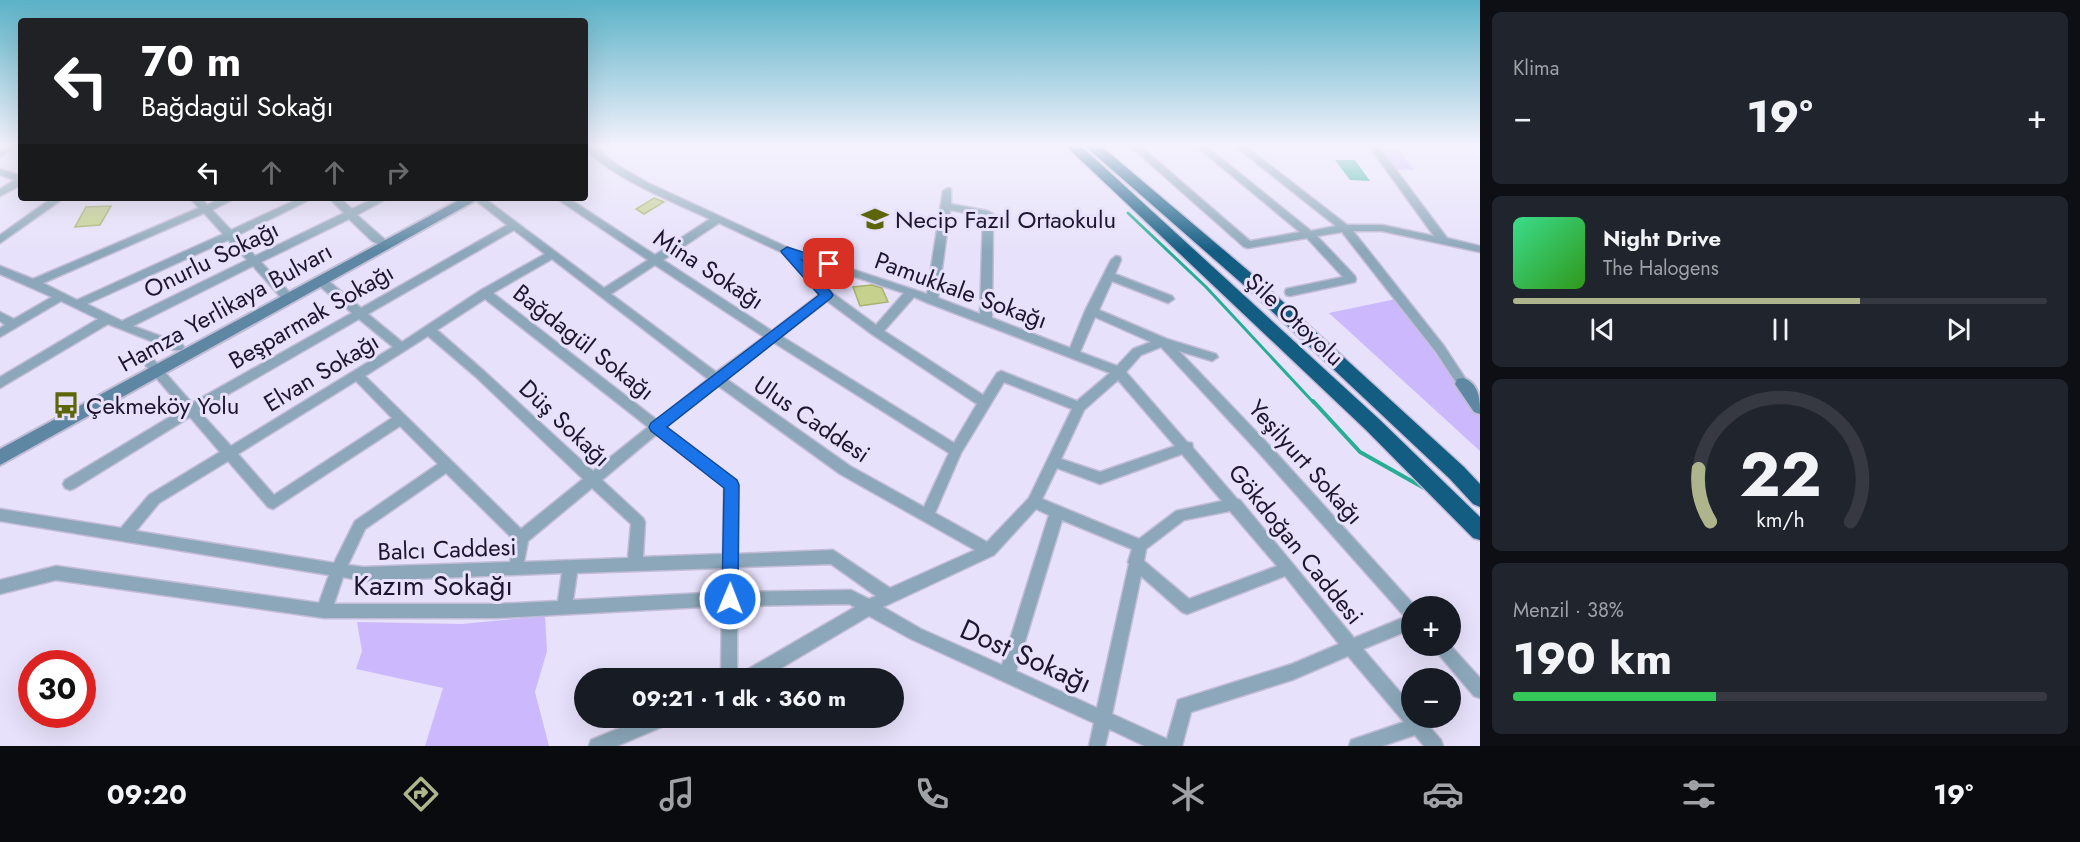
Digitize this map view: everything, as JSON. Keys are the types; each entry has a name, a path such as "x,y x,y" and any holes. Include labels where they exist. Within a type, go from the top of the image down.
{"highway":[{"name":"Şile Otoyolu","path":"1110,181 1356,409 1480,531"},
{"name":"Şile Otoyolu","path":"1133,181 1252,283 1457,473 1480,498"}],"main road":[{"name":"Hamza Yerlikaya Bulvarı","path":"154,367 178,347 285,295 321,281 447,201"},
{"name":"Hamza Yerlikaya Bulvarı","path":"1,454 381,242 467,201"},
{"path":"1463,384 1480,407"}],"street":[{"name":"Pamukkale Sokağı","path":"638,181 787,251 912,292 1119,372"},
{"path":"1175,181 1248,245 1345,228 1382,228 1480,249"},
{"path":"1243,181 1310,235 1351,279 1290,292"},
{"path":"1284,181 1345,228 1440,349 1463,384"},
{"path":"1399,181 1443,241"},
{"path":"0,193 18,182"},
{"path":"932,300 948,191"},
{"path":"0,240 55,201"},
{"path":"198,201 285,295"},
{"path":"33,283 224,201"},
{"path":"78,304 302,201"},
{"path":"337,201 381,242"},
{"name":"Onurlu Sokağı","path":"122,326 377,201"},
{"name":"Ulus Caddesi","path":"482,201 716,379 845,470 989,550"},
{"name":"Mina Sokağı","path":"566,201 773,337 956,451"},
{"path":"946,206 988,214 986,320"},
{"path":"604,293 718,219"},
{"name":"Beşparmak Sokağı","path":"70,484 192,409 514,226"},
{"path":"787,251 827,295 877,332 985,403"},
{"name":"Elvan Sokağı","path":"123,536 154,500 401,348 485,293 550,255"},
{"path":"1073,354 1116,260"},
{"path":"0,270 33,283 122,326 178,347"},
{"path":"1109,276 1168,299"},
{"path":"321,281 401,348"},
{"path":"877,332 912,292"},
{"name":"Bağdagül Sokağı","path":"485,293 731,485 729,668"},
{"path":"516,569 521,538 716,379 827,295"},
{"path":"0,333 61,296"},
{"path":"1091,311 1163,342 1212,357"},
{"path":"0,316 14,325"},
{"path":"0,383 107,319"},
{"name":"Düş Sokağı","path":"429,330 480,374 638,522 636,564"},
{"path":"765,668 889,596 989,550 1034,502 1078,407 1119,372 1137,352 1163,342"},
{"name":"Yeşilyurt Sokağı","path":"1163,342 1265,450 1401,602"},
{"path":"154,367 273,503 401,419"},
{"name":"Gökdoğan Caddesi","path":"1119,372 1235,504 1401,706"},
{"path":"357,375 521,538"},
{"path":"927,516 956,451 1000,376 1078,407"},
{"path":"1052,461 1100,478 1186,447"},
{"path":"324,611 338,570 360,525 447,465"},
{"path":"1034,502 1140,546"},
{"path":"1097,746 1140,546 1181,515 1235,504"},
{"path":"1007,675 1058,512"},
{"name":"Balcı Caddesi","path":"0,515 363,574 832,557 889,596"},
{"path":"1135,562 1187,607 1288,568"},
{"path":"565,608 570,567"},
{"name":"Kazım Sokağı","path":"0,587 56,573 324,611 497,611 730,599 851,597 868,608"},
{"name":"Dost Sokağı","path":"868,608 916,634 1164,746"},
{"path":"1174,746 1184,706 1292,672 1401,626"},
{"path":"1450,656 1480,690"},
{"path":"597,746 639,728"},
{"path":"1357,746 1412,728"},
{"name":"Gökdoğan Caddesi","path":"1420,728 1435,746"}],"shaded area":[{"path":"1396,299 1480,416 1480,451 1329,313"},
{"path":"545,616 547,651 535,692 549,746 425,746 443,688 356,669 362,651 357,622 462,624"}],"building":[{"path":"654,198 664,202 644,214 636,209"},
{"path":"111,206 100,225 75,227 86,207"},
{"path":"872,285 882,288 888,302 860,306 853,287"}],"waterway":[{"path":"1128,213 1206,287 1314,403"},
{"path":"1313,401 1360,452 1424,488"}],"place":[{"name":"Necip Fazıl Ortaokulu","path":"875,219"},
{"name":"Çekmeköy Yolu","path":"66,405"}],"route":[{"path":"730,599 731,485 656,427 827,295 787,251 829,264"}]}
